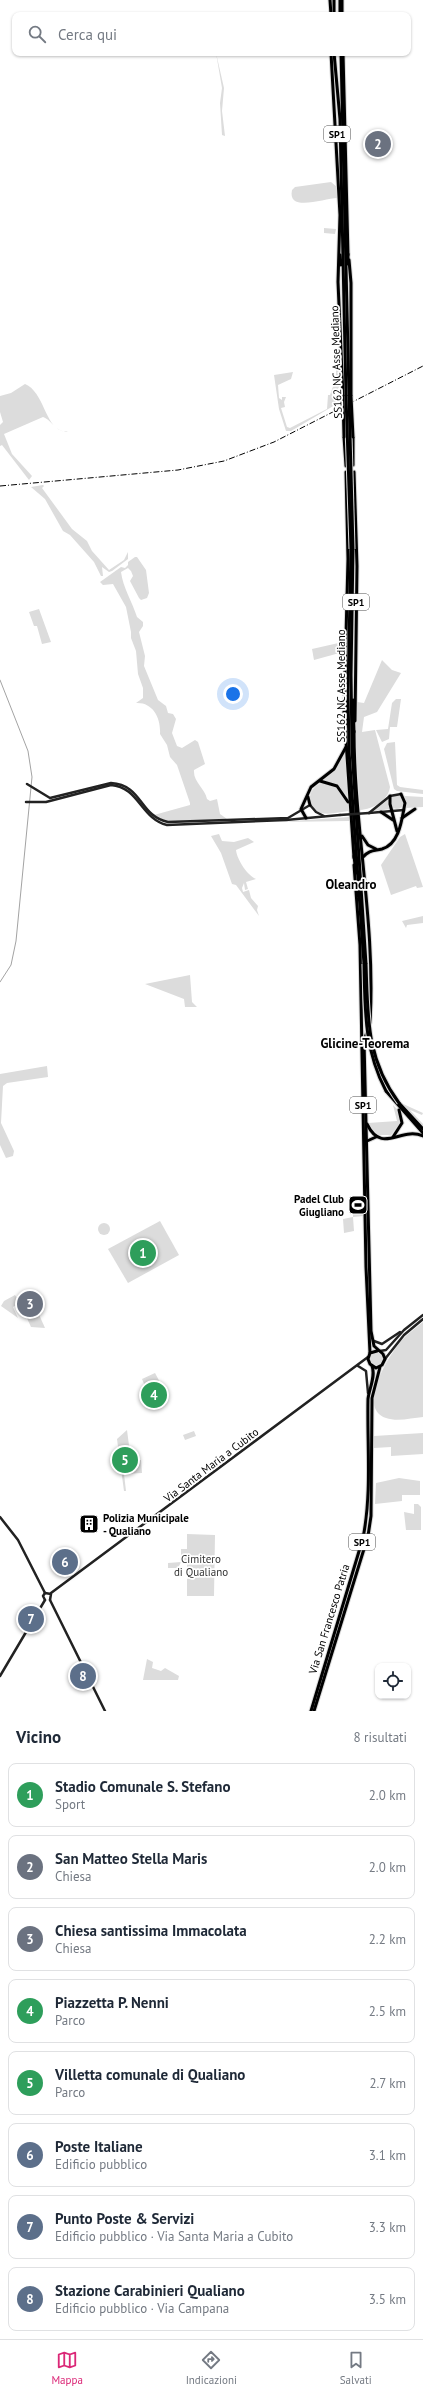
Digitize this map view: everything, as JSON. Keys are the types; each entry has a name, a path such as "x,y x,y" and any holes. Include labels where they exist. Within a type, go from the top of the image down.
{"main road":[{"path":"330,0 330,12"},
{"path":"334,0 334,12"},
{"path":"341,0 341,12"},
{"name":"SP1","path":"333,56 340,255 338,282 347,396 353,437 353,465 356,468 353,472 357,566 354,732 360,831 367,891 371,1000 370,1022 364,1041 372,1339 378,1351"},
{"name":"SS162 NC Asse Mediano","path":"333,56 340,119 343,298 352,549 352,750 368,1025 372,1050 381,1075 397,1104 423,1129"},
{"name":"SP1","path":"342,56 348,254 351,283 344,437 347,472 348,559 344,703 361,957 366,1267 369,1355"},
{"name":"SS162 NC Asse Mediano","path":"342,56 347,294 347,396"},
{"path":"347,294 348,254"},
{"path":"340,255 343,298"},
{"name":"SS162 NC Asse Mediano","path":"352,549 348,691 349,751 362,916 367,1039 374,1067 386,1091 423,1134"},
{"path":"351,675 354,732"},
{"path":"346,727 348,691"},
{"path":"301,809 311,787 334,769 346,746"},
{"path":"320,781 332,783 341,789 350,807"},
{"path":"28,784 34,787 45,797 50,798 111,783 120,783 133,791 151,814 168,822 288,818 310,805"},
{"path":"26,802 32,803 49,801 111,785 119,786 132,792 149,816 155,821 167,825 306,818 404,810"},
{"path":"363,857 369,851 390,846 397,834 405,801 401,794 390,796 369,812"},
{"path":"308,795 310,805 316,812 325,816"},
{"path":"390,796 389,802 397,834"},
{"path":"301,809 306,818"},
{"path":"401,819 415,809"},
{"path":"381,812 392,818 395,824"},
{"path":"360,831 365,842 377,850"},
{"path":"354,856 362,916"},
{"path":"392,1138 400,1129 402,1123 402,1117 397,1104"},
{"path":"366,1124 376,1137"},
{"path":"367,1142 376,1137 392,1138 423,1134"},
{"path":"372,1339 376,1343 382,1344 404,1330 423,1315"},
{"path":"369,1355 371,1366 380,1367 404,1335 423,1320"},
{"path":"362,1364 369,1355 378,1351 386,1350 404,1330"},
{"path":"378,1351 385,1359"},
{"name":"Via Santa Maria a Cubito","path":"51,1593 355,1366 362,1364 371,1366"},
{"path":"355,1366 362,1367 366,1371 368,1394"},
{"name":"Via San Francesco Patria","path":"311,1711 363,1538 368,1516 368,1394 373,1373 371,1366"},
{"name":"Via San Francesco Patria","path":"314,1711 368,1536 371,1516 372,1398 380,1367"},
{"path":"0,1517 18,1540 46,1593"},
{"path":"46,1593 51,1593 52,1597 50,1600 105,1711"},
{"path":"0,1676 45,1600 43,1596 46,1593"},
{"path":"45,1600 50,1600"}],"green space":[{"path":"217,56 224,88 222,111 225,136 222,135 220,103 222,88"},
{"path":"331,182 337,187 337,198 301,203 295,201 292,197 292,190 295,187"},
{"path":"324,228 336,229 335,234 324,233"},
{"path":"338,356 341,362 341,384 335,393 335,405 291,431 286,431 279,409 274,375 293,372 291,379 278,385 279,398 282,400 282,397 286,397 284,402 285,407 281,408 287,427 290,428 327,409 328,395 330,395 336,378 336,357"},
{"path":"25,384 36,394 52,423 56,427 43,417 4,434 12,454 32,476 29,480 2,445 0,446 0,425 3,422 0,412 0,396 11,393"},
{"path":"44,486 42,488 72,529 87,541 92,551 109,570 124,560 128,552 128,559 109,572 102,567 103,576 101,576 94,562 70,535 63,531 45,499 31,487"},
{"path":"137,557 146,570 149,593 147,598 141,600 139,598 130,581 133,576 128,568 121,572 137,617 143,622 143,626 139,632 145,656 144,666 158,700 166,706 168,713 173,714 176,719 172,733 177,746 182,748 195,740 198,742 205,764 194,770 195,778 207,799 210,801 217,799 220,814 227,819 167,822 154,815 190,805 190,803 177,765 170,757 167,745 160,734 159,722 155,712 147,705 136,703 143,698 143,688 138,674 136,651 131,638 126,607 113,584 103,585 100,582 121,567 125,568 128,565 128,562"},
{"path":"39,609 51,642 42,644 37,626 34,626 29,612"},
{"path":"343,642 343,652 314,660 312,649"},
{"path":"382,660 392,670 401,673 377,712 364,717 362,732 375,730 390,787 389,792 383,800 375,806 360,810 355,736 357,702 364,703"},
{"path":"396,699 401,699 397,727 390,727 389,739 382,742 376,730 388,729 392,703"},
{"path":"395,742 397,785 400,787 423,790 423,794 397,791 394,789 384,749 387,743"},
{"path":"345,752 348,796 338,785 323,780 333,772"},
{"path":"322,783 337,787 347,801 349,811 324,814 312,807 310,802 311,793 317,785"},
{"path":"397,795 402,797 404,802 402,807 397,809 392,807 390,802 392,797"},
{"path":"405,796 423,797 423,807 406,808"},
{"path":"389,799 391,809 374,810"},
{"path":"349,817 349,821 279,822"},
{"path":"219,834 222,841 234,842 248,838 254,842 236,850 243,867 256,879 246,882 248,889 245,890 244,883 242,888 243,892 249,890 251,898 258,906 257,910 259,916 236,885 232,884 221,853 211,836"},
{"path":"405,834 423,887 417,888 416,886 391,895 381,865 400,837"},
{"path":"423,916 423,923 407,925 406,928 402,921"},
{"path":"190,975 192,1002 197,1007 185,1007 184,999 145,984"},
{"path":"47,1066 48,1077 7,1083 3,1086 1,1123 14,1151 13,1156 6,1158 0,1145 0,1074"},
{"path":"401,1103 423,1113 422,1115 410,1110 423,1124 423,1127"},
{"path":"393,1105 398,1110 400,1123 391,1135 377,1135 368,1123 397,1121"},
{"name":"Padel Club Giugliano","path":"353,1199 363,1199 364,1216 353,1217"},
{"path":"353,1217 354,1231 344,1233 343,1219"},
{"path":"160,1221 179,1255 128,1283 108,1249"},
{"path":"102,1223 106,1223 110,1229 106,1235 102,1235 98,1231 98,1227"},
{"path":"15,1295 20,1303 13,1307 18,1318 1,1306 4,1301"},
{"path":"37,1310 45,1328 31,1327 26,1316"},
{"path":"423,1322 423,1417 400,1420 386,1418 378,1412 374,1403 378,1380 390,1356 402,1340"},
{"path":"377,1352 382,1354 384,1359 382,1364 377,1366 372,1364 370,1359 372,1354"},
{"path":"155,1373 163,1388 154,1399 150,1398 142,1379"},
{"path":"127,1430 131,1461 141,1460 142,1473 124,1474 126,1491 124,1491 117,1439"},
{"path":"194,1431 196,1436 185,1440 183,1435"},
{"path":"423,1433 423,1454 391,1456 391,1447 374,1448 374,1436"},
{"path":"399,1478 420,1481 420,1495 402,1495 402,1501 375,1504 376,1483"},
{"path":"414,1504 418,1504 421,1507 421,1530 406,1530 404,1512 414,1514"},
{"name":"Cimitero di Qualiano","path":"187,1534 215,1535 214,1596 187,1596 187,1562 181,1562 181,1549 187,1549"},
{"path":"181,1562 178,1568 168,1568 168,1563"},
{"path":"147,1659 153,1662 152,1668 161,1671 165,1668 179,1676 178,1680 143,1680"}],"waterway":[{"path":"0,680 28,751 32,777 16,941 11,965 0,982"}],"railway":[{"path":"0,486 178,470 224,461 274,442 423,366"}],"place":[{"name":"San Matteo Stella Maris","path":"378,144"},
{"name":"Padel Club Giugliano","path":"358,1205"},
{"name":"Stadio Comunale S. Stefano","path":"143,1253"},
{"name":"Chiesa santissima Immacolata","path":"30,1304"},
{"name":"Piazzetta P. Nenni","path":"154,1395"},
{"name":"Villetta comunale di Qualiano","path":"125,1460"},
{"name":"Polizia Municipale - Qualiano","path":"89,1524"},
{"name":"Poste Italiane","path":"65,1562"},
{"name":"Punto Poste & Servizi","path":"31,1619"},
{"name":"Stazione Carabinieri Qualiano","path":"83,1676"}],"district":[{"name":"Oleandro","path":"351,884"},
{"name":"Glicine-Teorema","path":"365,1043"}]}
